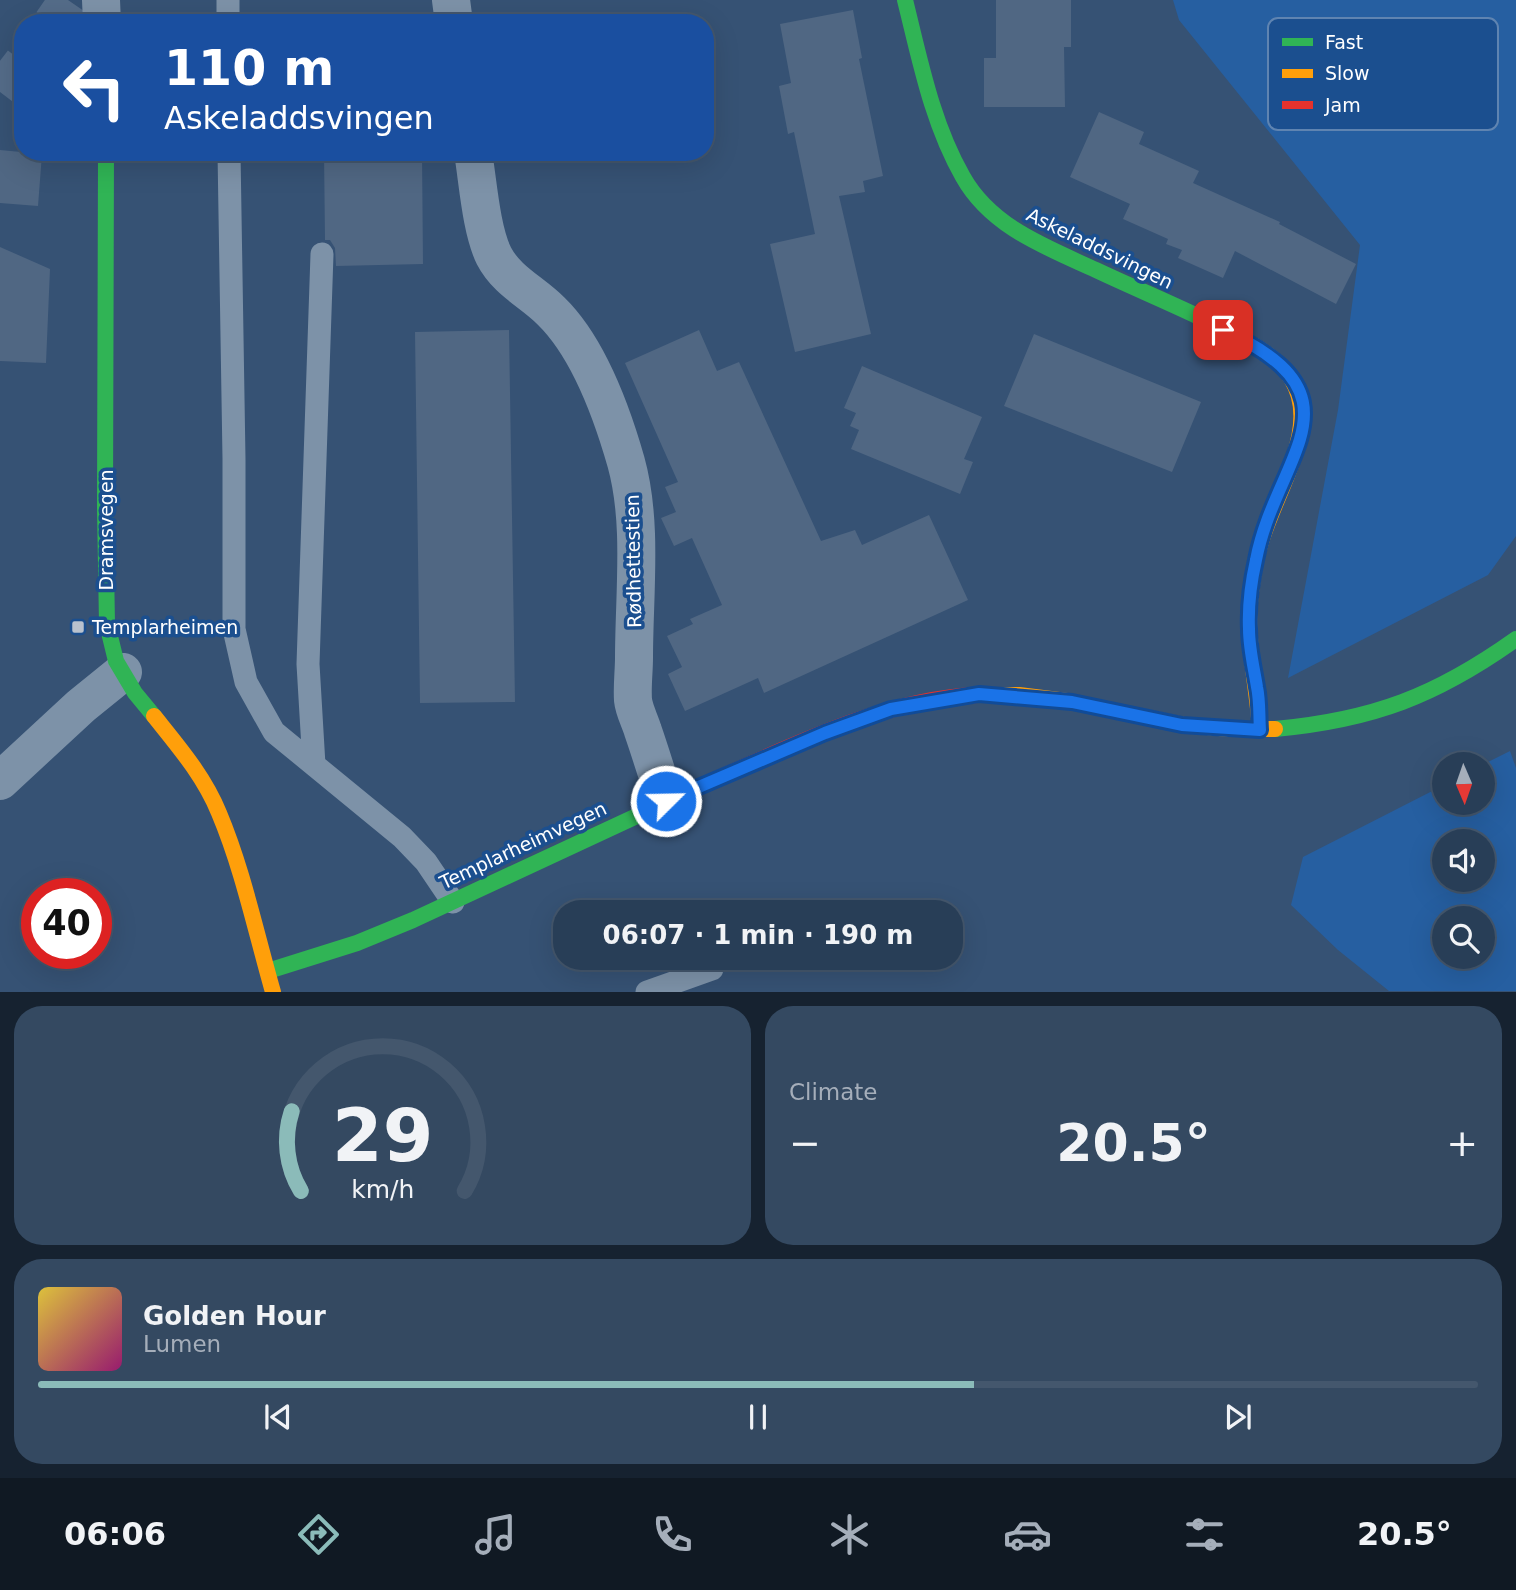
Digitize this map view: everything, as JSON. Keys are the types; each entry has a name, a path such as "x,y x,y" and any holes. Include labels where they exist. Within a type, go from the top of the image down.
{"street":[{"name":"Askeladdsvingen","path":"905,0 941,126 953,157 978,199 1023,236 1247,341 1270,355 1292,377 1302,396 1304,423 1297,450 1261,537 1250,603 1249,629 1258,688 1260,730"},
{"name":"Dramsvegen","path":"106,161 107,624 116,661 135,694 192,763 219,812 273,992"},
{"name":"Rødhettestien","path":"474,161 493,255 503,271 551,311 573,339 592,371 626,460 634,492 637,558 634,585 633,702 666,801"},
{"name":"Templarheimvegen","path":"268,971 367,939 453,902 666,801 825,733 891,709 979,694 1072,702 1182,725 1260,730 1301,729 1339,723 1430,695 1471,672 1516,639"},
{"path":"0,780 81,706 123,672"}],"lane":[{"path":"229,161 234,629 246,682 274,732 402,837 426,862 453,902"},
{"path":"314,765 308,664 322,254"},
{"path":"647,992 709,970"}],"shaded area":[{"path":"1173,0 1516,0 1516,536 1488,575 1288,678 1338,410 1360,245 1179,20"},
{"path":"1510,751 1516,768 1516,991 1389,991 1338,950 1291,905 1303,857 1432,791 1432,816 1494,816 1495,758"}],"building":[{"path":"996,0 1071,0 1071,47 1064,47 1065,107 984,107 984,58 996,58"},
{"path":"853,10 862,58 859,59 883,176 863,181 865,192 839,196 871,334 795,352 770,244 815,234 794,132 788,134 779,86 791,83 780,24"},
{"path":"1099,112 1144,132 1139,144 1199,171 1193,183 1280,222 1279,224 1356,264 1336,304 1235,251 1223,278 1178,258 1182,250 1166,244 1168,239 1123,219 1130,204 1070,177"},
{"path":"0,150 14,151 14,161 41,161 38,206 0,203"},
{"path":"324,161 422,161 423,264 336,266 335,248 330,240 325,240"},
{"path":"0,247 50,269 46,363 0,361"},
{"path":"509,330 515,702 420,703 415,332"},
{"path":"699,330 717,371 739,362 821,541 855,530 862,545 929,515 968,600 764,693 758,678 685,711 668,674 682,667 667,636 693,624 690,619 722,605 692,538 674,546 661,518 676,512 665,487 678,482 625,363"},
{"path":"1034,334 1201,402 1172,472 1004,406"},
{"path":"862,366 982,417 964,459 973,462 960,494 851,449 859,430 850,426 856,413 844,408"}],"tunnel":[{"path":"58,14 68,0"},
{"path":"0,92 14,74"}],"traffic: fast":[{"path":"905,0 928,91 943,135 963,177 989,209 1021,234 1039,244 1197,316 1255,346"},
{"path":"106,161 107,624 116,661 135,693 154,716"},
{"path":"1275,729 1343,719 1402,702 1458,676 1516,639"},
{"path":"268,971 357,943 413,920 697,788"}],"traffic: slow":[{"path":"1255,346 1281,366 1296,388 1301,411 1299,436 1292,461 1260,545 1252,585 1249,626 1260,730"},
{"path":"977,695 1019,695 1067,701 1184,725 1275,729"},
{"path":"154,716 181,750 213,799 242,879 273,992"}],"traffic: jam":[{"path":"697,788 798,743 870,716 942,698 977,695"}],"place":[{"name":"Templarheimen","path":"78,627"}],"route":[{"path":"666,801 825,733 891,709 979,694 1072,702 1182,725 1260,730 1258,688 1249,629 1255,561 1270,512 1297,450 1305,411 1302,396 1282,364 1247,341 1223,330"}]}
